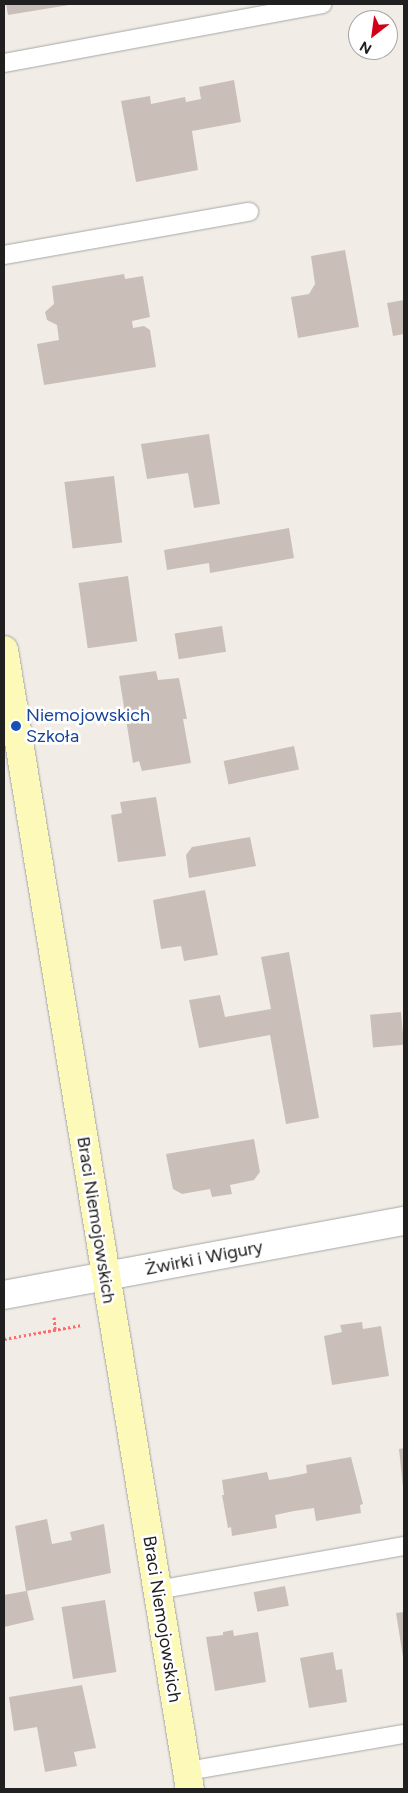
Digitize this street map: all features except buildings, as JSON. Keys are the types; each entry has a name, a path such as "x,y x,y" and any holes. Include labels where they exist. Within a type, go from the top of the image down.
{"street":[{"name":"Braci Niemojowskich","path":"4,650 188,1780"},
{"name":"Żwirki i Wigury","path":"4,1295 404,1221"}],"lane":[{"path":"4,63 323,4"},
{"path":"4,255 248,212"},
{"path":"157,1590 404,1546"},
{"path":"188,1780 404,1734"}],"path":[{"path":"4,1339 85,1325"}],"place":[{"name":"Niemojowskich Szkoła","path":"16,726"}]}
